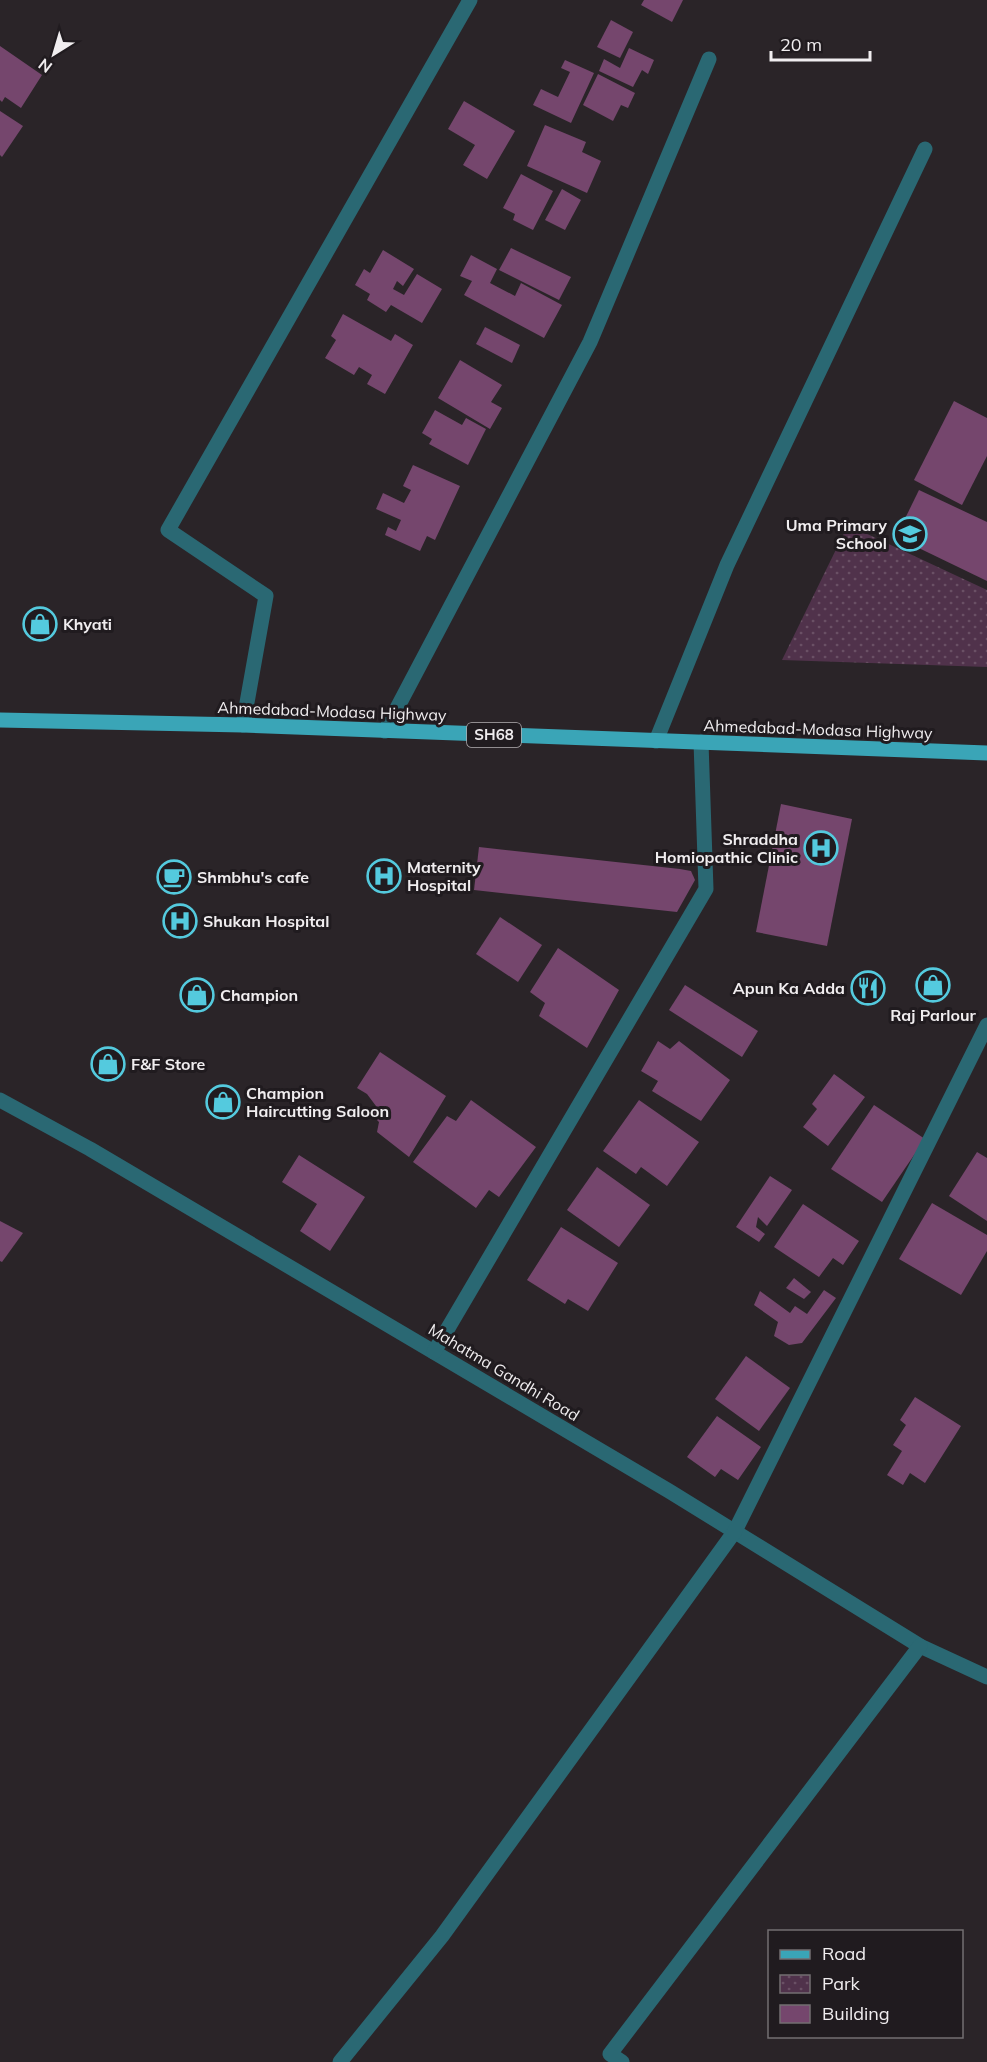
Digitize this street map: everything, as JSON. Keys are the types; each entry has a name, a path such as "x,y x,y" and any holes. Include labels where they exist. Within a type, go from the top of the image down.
{"main road":[{"name":"Ahmedabad-Modasa Highway","path":"0,720 243,725 987,753"}],"street":[{"path":"243,725 266,596 168,530 470,0"},
{"path":"385,731 590,342 709,59"},
{"path":"656,741 727,565 926,149"},
{"path":"434,1352 706,889 700,742"},
{"path":"346,2060 442,1936 735,1531 987,1025"},
{"name":"Mahatma Gandhi Road","path":"0,1100 90,1149 434,1352 735,1531 920,1646 987,1677"},
{"path":"622,2062 610,2054 920,1646"}],"green space":[{"path":"848,525 987,590 987,667 782,660"}],"building":[{"path":"644,0 683,0 672,22 641,5"},
{"path":"611,20 633,32 620,58 597,47"},
{"path":"0,46 42,75 21,108 5,97 2,102 0,100"},
{"path":"629,48 654,60 648,74 642,70 633,87 599,71 604,59 620,68"},
{"path":"565,60 594,73 571,123 533,105 541,89 558,97 570,72 561,68"},
{"path":"598,74 635,93 628,108 621,105 613,121 583,105"},
{"path":"464,101 515,131 487,179 463,165 475,145 448,129"},
{"path":"0,111 23,126 2,157 0,155"},
{"path":"545,125 586,142 582,152 601,161 587,193 527,166"},
{"path":"521,174 553,191 533,230 513,220 515,214 503,208"},
{"path":"562,189 581,200 565,230 545,220"},
{"path":"511,248 571,277 559,300 499,270"},
{"path":"383,250 414,269 403,286 397,281 393,289 404,295 417,274 442,289 422,323 391,305 386,312 367,300 370,294 355,285 364,269 370,273"},
{"path":"471,255 497,269 490,283 515,296 521,283 562,305 544,338 464,295 472,281 460,276"},
{"path":"343,314 391,341 395,334 413,345 385,394 367,384 372,375 359,367 354,375 325,358 336,340 331,336"},
{"path":"485,327 520,345 512,363 476,344"},
{"path":"460,360 502,385 491,402 502,408 490,429 438,398"},
{"path":"954,401 987,418 987,456 962,505 914,480"},
{"path":"435,410 462,425 466,418 486,429 468,465 429,444 432,439 422,433"},
{"path":"413,465 460,486 435,540 427,536 420,551 385,535 388,527 396,531 401,520 376,509 383,493 404,503 411,490 403,486"},
{"path":"919,490 987,522 987,581 896,537"},
{"path":"781,804 852,819 827,946 756,932"},
{"path":"479,847 680,869 691,871 695,880 677,912 474,890"},
{"path":"500,917 542,945 518,982 476,954"},
{"path":"558,948 619,990 587,1048 539,1016 545,1003 530,992"},
{"path":"685,985 758,1031 742,1057 669,1010"},
{"path":"658,1041 670,1049 679,1041 730,1080 701,1121 652,1091 658,1081 641,1071"},
{"path":"380,1052 446,1096 409,1157 377,1132 379,1122 372,1115 376,1106 367,1094 357,1088"},
{"path":"834,1074 865,1097 828,1146 803,1127 817,1109 812,1104"},
{"path":"471,1100 536,1147 499,1197 489,1190 476,1208 413,1162 447,1116 456,1121"},
{"path":"639,1100 699,1142 667,1186 641,1167 636,1174 603,1151"},
{"path":"874,1105 925,1139 882,1202 831,1169"},
{"path":"977,1152 987,1158 987,1221 949,1196"},
{"path":"299,1155 365,1197 330,1251 300,1231 317,1204 282,1182"},
{"path":"597,1167 650,1205 619,1247 567,1210"},
{"path":"770,1176 792,1190 767,1226 758,1217 756,1227 765,1234 759,1242 736,1227"},
{"path":"932,1203 987,1235 987,1251 961,1295 899,1259"},
{"path":"803,1204 859,1241 843,1265 833,1258 819,1277 774,1247"},
{"path":"0,1221 23,1233 2,1262 0,1261"},
{"path":"561,1227 618,1263 588,1311 568,1299 565,1304 527,1280"},
{"path":"794,1278 811,1292 804,1299 786,1288"},
{"path":"824,1290 836,1298 802,1343 789,1345 774,1336 778,1322 754,1305 760,1291 790,1313 795,1306 807,1314"},
{"path":"746,1356 790,1388 759,1431 715,1399"},
{"path":"915,1397 961,1426 925,1483 910,1473 903,1485 887,1475 902,1451 893,1445 906,1425 900,1420"},
{"path":"717,1416 761,1447 738,1480 721,1469 715,1477 687,1457"}],"place":[{"name":"Uma Primary School","path":"910,534"},
{"name":"Khyati","path":"40,624"},
{"name":"Shraddha Homiopathic Clinic","path":"821,848"},
{"name":"Maternity Hospital","path":"384,876"},
{"name":"Shmbhu's cafe","path":"174,877"},
{"name":"Shukan Hospital","path":"180,921"},
{"name":"Raj Parlour","path":"933,985"},
{"name":"Apun Ka Adda","path":"868,988"},
{"name":"Champion","path":"197,995"},
{"name":"F&F Store","path":"108,1064"},
{"name":"Champion Haircutting Saloon","path":"223,1102"}]}
